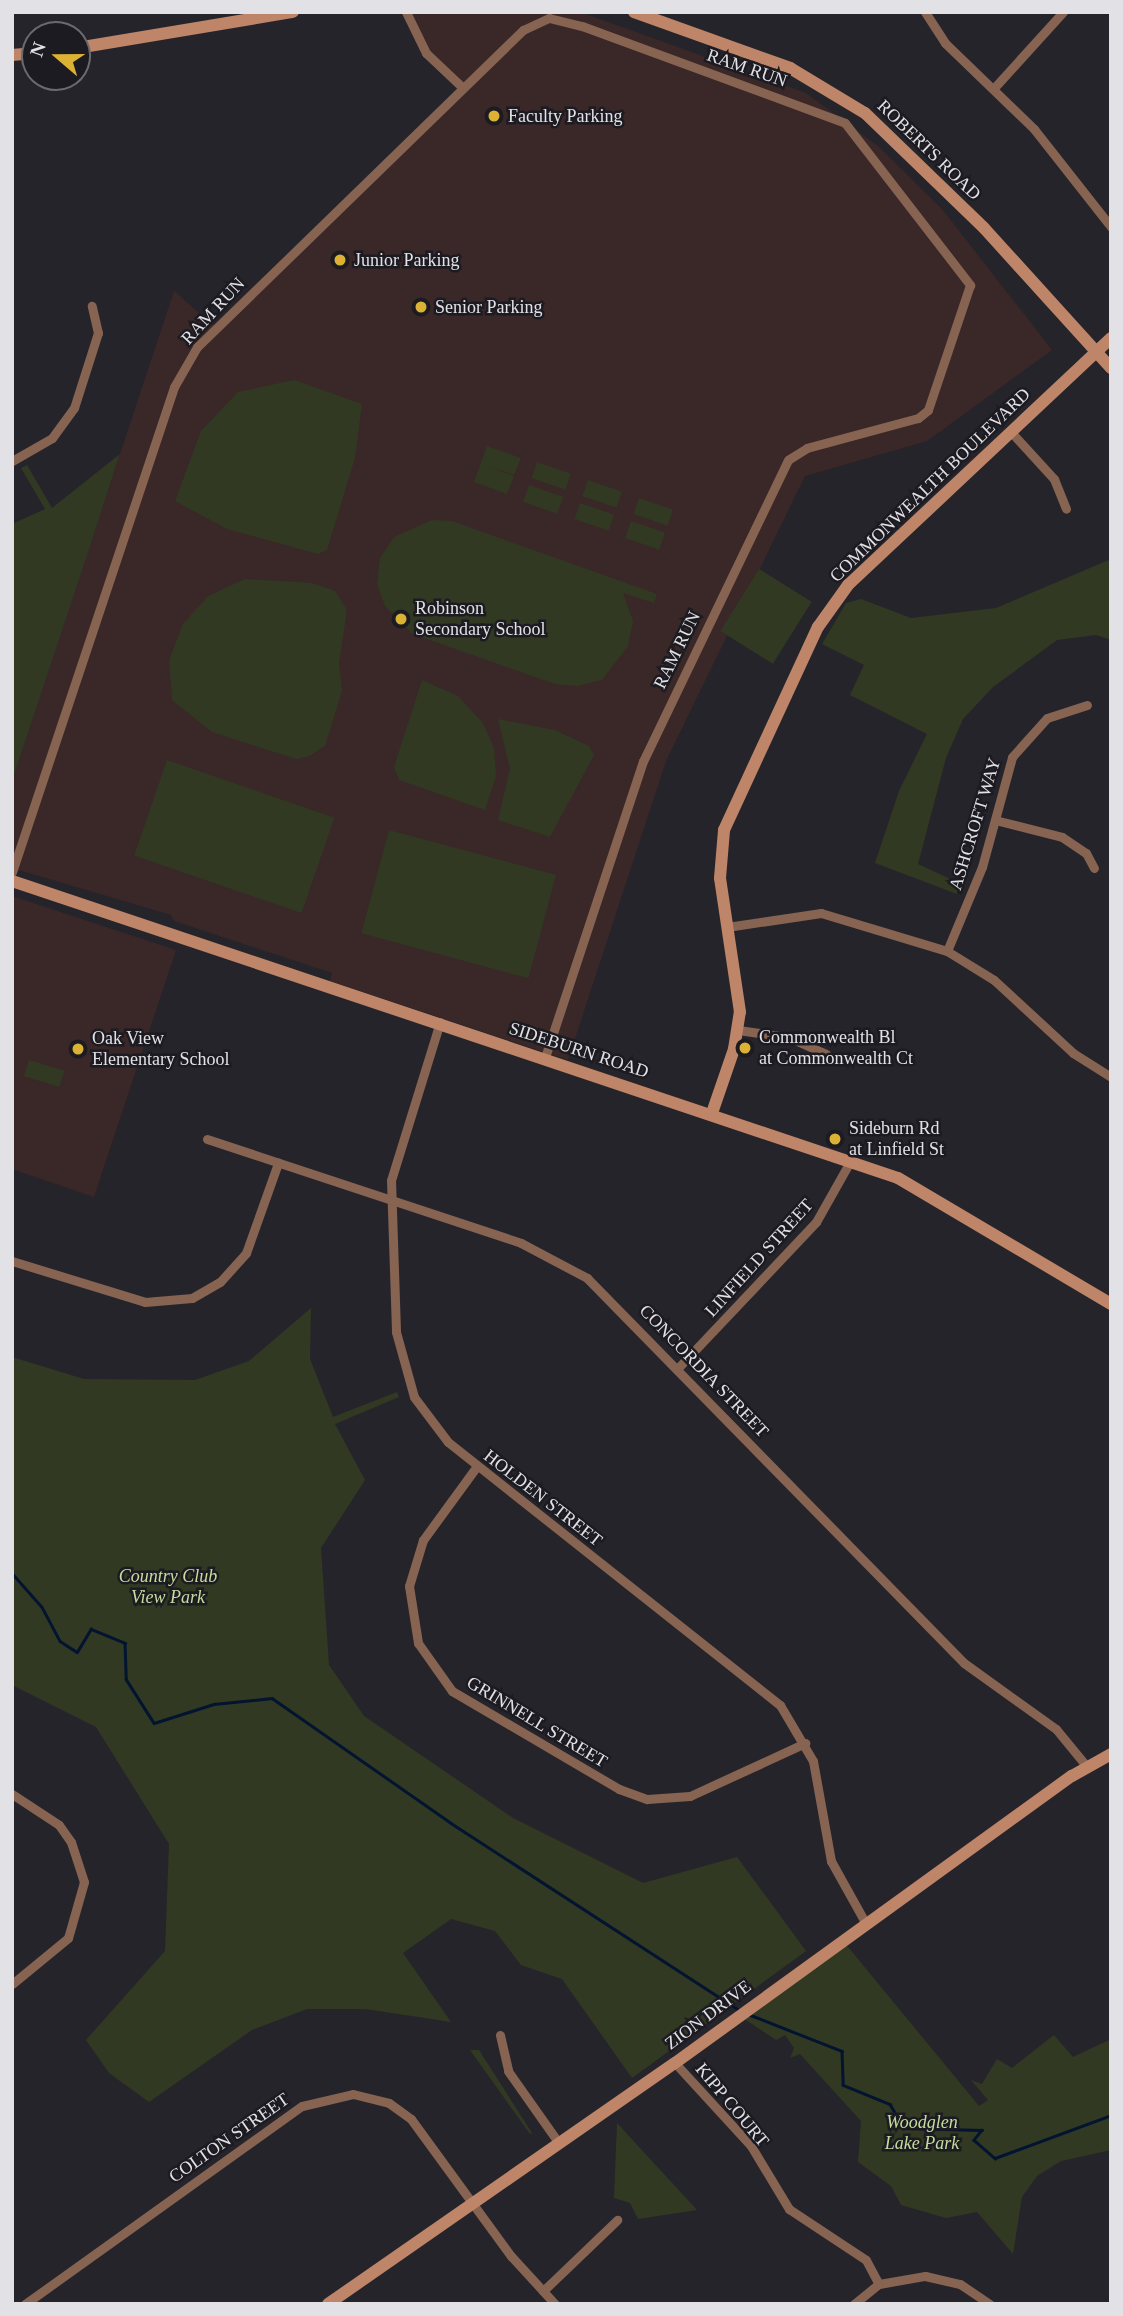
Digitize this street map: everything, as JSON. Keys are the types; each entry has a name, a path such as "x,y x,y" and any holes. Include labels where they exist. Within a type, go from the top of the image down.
{"street":[{"path":"91,46 293,12"},
{"path":"406,12 426,53 463,88"},
{"name":"ROBERTS ROAD","path":"634,12 790,68 865,113 985,228 1111,368"},
{"path":"925,12 945,43 1034,129 1111,227"},
{"path":"993,88 1063,12"},
{"name":"RAM RUN","path":"12,872 181,373 218,323 531,24 559,18 830,114 853,130 970,285 928,410 918,418 807,448 785,465 643,761 545,1058"},
{"path":"12,461 52,438 74,408 98,333 92,306"},
{"name":"COMMONWEALTH BOULEVARD","path":"712,1113 738,1030 737,970 720,878 729,813 818,627 848,585 1111,338"},
{"path":"1011,432 1054,479 1066,509"},
{"name":"ASHCROFT WAY","path":"947,951 995,820 1003,776 1022,740 1056,711 1087,705"},
{"path":"995,820 1062,837 1086,853 1094,868"},
{"name":"SIDEBURN ROAD","path":"12,881 850,1160 930,1193 1111,1304"},
{"path":"727,927 821,913 947,951 994,980 1073,1053 1111,1077"},
{"name":"HOLDEN STREET","path":"440,1022 396,1153 392,1201 396,1332 403,1371 431,1422 477,1466 766,1692 804,1743 817,1778 831,1860 864,1922"},
{"path":"738,1030 788,1037 826,1054"},
{"name":"CONCORDIA STREET","path":"207,1139 563,1262 607,1295 964,1663 1056,1729 1088,1768"},
{"name":"LINFIELD STREET","path":"678,1368 816,1222 850,1160"},
{"path":"12,1261 145,1302 192,1298 220,1282 246,1253 278,1163"},
{"name":"GRINNELL STREET","path":"477,1466 423,1540 409,1586 418,1643 453,1691 618,1789 647,1799 690,1796 804,1743"},
{"name":"ZION DRIVE","path":"328,2304 675,2063 864,1922 1111,1754"},
{"path":"12,1794 59,1825 71,1842 84,1882 80,1912 68,1938 12,1984"},
{"path":"500,2035 508,2071 558,2142"},
{"name":"KIPP COURT","path":"675,2063 751,2147 789,2209 866,2260 879,2284"},
{"name":"COLTON STREET","path":"25,2304 302,2106 334,2095 373,2097 397,2108 419,2128 473,2204 555,2304"},
{"path":"543,2291 617,2220"},
{"path":"854,2304 879,2284 934,2277 960,2284 990,2304"}],"shaded area":[{"name":"Robinson Secondary School","path":"405,12 580,12 806,93 879,147 942,209 1052,350 927,441 805,476 666,761 568,1060 330,981 332,973 174,921 171,915 12,868 12,781 174,291 213,325 458,90 425,53"},
{"name":"Oak View Elementary School","path":"12,896 176,950 94,1197 12,1169"}],"green space":[{"path":"294,380 362,404 355,458 327,550 318,554 227,529 175,501 201,431 238,392"},
{"path":"487,446 521,458 514,475 485,465 514,476 507,494 474,482"},
{"path":"120,454 12,781 12,524 45,509 21,468 27,465 52,508"},
{"path":"537,462 571,474 566,490 531,478"},
{"path":"588,480 622,492 617,508 582,496"},
{"path":"529,485 563,497 557,514 523,502"},
{"path":"639,498 673,510 668,526 633,514"},
{"path":"580,503 614,515 609,531 574,519"},
{"path":"432,520 452,521 657,594 654,603 623,593 633,621 628,646 602,680 578,686 555,684 413,634 385,606 377,584 380,558 394,537"},
{"path":"631,521 665,533 659,550 625,538"},
{"path":"1111,559 1111,640 1096,635 1057,640 993,687 963,719 946,758 918,864 961,884 957,894 875,863 899,791 927,734 850,695 864,665 822,644 846,603 861,599 911,618 996,608"},
{"path":"759,569 812,602 773,664 720,631"},
{"path":"245,579 312,583 335,591 347,610 339,663 342,691 325,746 309,756 296,759 212,732 172,700 169,660 183,624 208,596"},
{"path":"422,680 458,696 483,723 494,748 496,776 485,810 399,780 394,767"},
{"path":"498,719 555,730 589,746 594,755 550,837 498,820 510,769"},
{"path":"167,760 334,818 301,913 134,855"},
{"path":"389,830 556,875 528,978 361,933"},
{"path":"29,1060 64,1071 59,1087 24,1076"},
{"name":"Country Club View Park","path":"311,1308 310,1359 333,1417 397,1392 399,1397 335,1424 365,1480 321,1548 329,1665 364,1716 513,1818 643,1883 737,1857 806,1951 632,2078 562,1979 521,1965 495,1931 451,1919 403,1953 451,2022 365,2009 307,2009 252,2030 149,2102 109,2073 86,2040 165,1951 169,1844 96,1727 12,1685 12,1357 84,1379 195,1380 249,1361"},
{"name":"Woodglen Lake Park","path":"844,1942 979,2106 988,2100 971,2080 982,2084 997,2059 1012,2068 1054,2035 1073,2057 1111,2039 1111,2150 1061,2161 1037,2176 1022,2197 1013,2254 977,2212 946,2218 901,2205 891,2186 858,2162 861,2121 800,2054 790,2058 794,2048 785,2035 776,2040 743,2018"},
{"path":"470,2050 479,2050 532,2133 530,2134"},
{"path":"617,2123 697,2210 638,2219 630,2203 614,2198"}],"waterway":[{"path":"12,1573 42,1607 60,1641 77,1652 91,1629 125,1643 126,1679 154,1723 214,1704 272,1698 451,1823 739,2010"},
{"path":"748,2014 842,2051 843,2085 890,2104 904,2128 982,2130 974,2140 995,2158 1111,2115"}],"place":[{"name":"Faculty Parking","path":"494,116"},
{"name":"Junior Parking","path":"340,260"},
{"name":"Senior Parking","path":"421,307"},
{"name":"Robinson Secondary School","path":"401,619"},
{"name":"Commonwealth Bl at Commonwealth Ct","path":"745,1048"},
{"name":"Oak View Elementary School","path":"78,1049"},
{"name":"Sideburn Rd at Linfield St","path":"835,1139"}]}
